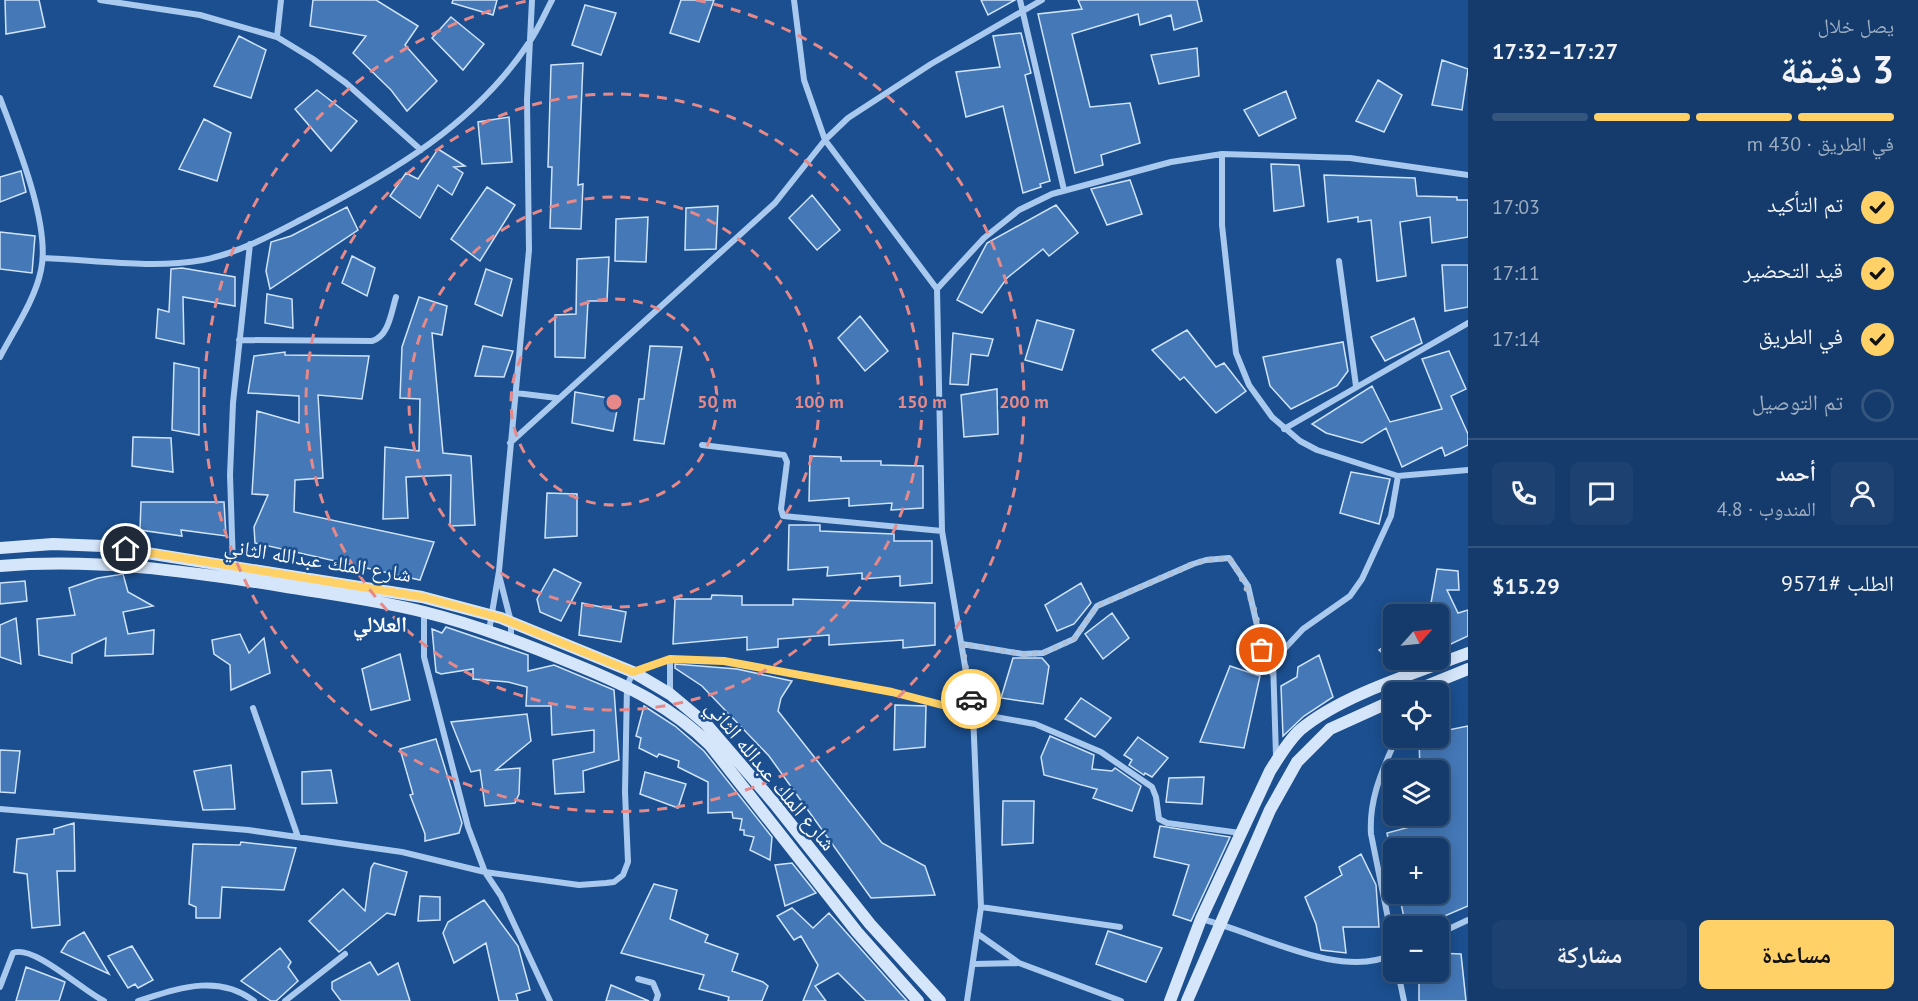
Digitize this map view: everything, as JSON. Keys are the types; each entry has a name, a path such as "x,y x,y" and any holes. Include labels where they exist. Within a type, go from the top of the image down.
{"main road":[{"name":"شارع الملك عبدالله الثاني","path":"0,548 53,544 103,546 423,597 510,621 633,672 670,694 698,717 736,758 870,924 940,1001"},
{"name":"شارع الملك عبدالله الثاني","path":"0,566 83,562 132,565 250,581 424,612 511,639 627,686 683,719 710,745 857,932 918,1001"},
{"path":"1170,1001 1201,919 1240,833 1277,760 1300,730 1322,715 1398,680 1468,653"},
{"path":"1436,682 1468,669"},
{"path":"1187,1001 1270,810 1297,762 1330,729 1383,705"}],"street":[{"path":"100,0 200,15 277,37 346,83 421,150"},
{"path":"277,37 281,0"},
{"path":"489,631 499,571 529,250 529,43 532,0"},
{"path":"44,258 179,263 205,259 250,244 334,202 421,150 484,99 529,43 552,0"},
{"path":"794,0 804,80 825,140 937,289 942,531 973,713 981,908 967,1001"},
{"path":"1020,0 1064,190"},
{"path":"510,443 557,398 775,203 825,140 848,118 931,64 1042,0"},
{"path":"0,98 31,187 44,258 35,288 0,357"},
{"path":"937,289 984,238 1019,210 1064,190 1137,170 1222,153 1350,158 1468,175"},
{"path":"1222,153 1222,225 1236,353 1241,370 1254,393 1284,429 1317,450 1398,476 1468,470"},
{"path":"233,565 230,475 239,339 250,244"},
{"path":"1339,261 1356,386"},
{"path":"239,339 372,341 382,337 386,331 396,297"},
{"path":"1284,429 1468,323"},
{"path":"516,393 557,398"},
{"path":"702,445 784,455 787,462 781,509 783,516 942,531"},
{"path":"1277,760 1272,673 1274,661 1292,639 1350,596 1362,579 1391,516 1398,476"},
{"path":"962,644 1023,654 1043,653 1074,639 1097,606 1193,564 1206,560 1229,558 1248,586 1265,660 1272,673"},
{"path":"499,571 510,621 511,639"},
{"path":"424,612 424,657 468,827 485,872 501,896 550,1001"},
{"path":"670,659 670,694"},
{"path":"0,809 248,830 402,852 485,872 579,885 614,882 623,875 628,862 625,792 627,686 633,672 670,659 759,665 892,692 973,713 1035,724 1101,752 1152,787 1159,819 1167,823 1240,833"},
{"path":"252,708 298,837"},
{"path":"1388,916 1371,834 1370,816 1382,771 1392,748"},
{"path":"981,908 1120,927"},
{"path":"1201,919 1334,960 1368,963 1383,960"},
{"path":"1449,929 1468,920"},
{"path":"978,934 1019,963 1121,1001"},
{"path":"0,987 13,953 18,951 37,956 90,994 104,1001"},
{"path":"285,1001 345,954"},
{"path":"974,964 1019,963"},
{"path":"638,980 653,983 658,995 656,1001"},
{"path":"1400,982 1404,1001"},
{"path":"138,1001 185,987 207,984 228,987 254,1001"}],"building":[{"path":"5,0 39,0 45,27 6,34"},
{"path":"313,0 376,0 418,26 405,45 437,81 407,111 391,90 353,53 366,36 310,26"},
{"path":"453,0 497,0 493,15 452,3"},
{"path":"681,0 714,0 699,42 670,33"},
{"path":"981,0 1015,0 988,15"},
{"path":"1078,0 1197,0 1202,21 1174,30 1171,15 1140,25 1138,14 1072,34 1090,107 1130,103 1140,143 1101,155 1103,165 1075,173 1038,14 1082,9"},
{"path":"585,5 616,13 601,55 572,45"},
{"path":"451,17 484,44 463,70 432,38"},
{"path":"1021,33 1031,73 1025,75 1050,181 1040,184 1041,187 1023,193 1003,106 966,117 956,72 1000,67 993,36"},
{"path":"239,36 266,50 251,98 214,86"},
{"path":"1197,48 1199,76 1159,84 1151,55"},
{"path":"1442,60 1468,69 1462,110 1432,105"},
{"path":"583,63 578,185 583,184 581,229 550,228 552,167 548,167 551,65"},
{"path":"1378,80 1402,95 1384,132 1356,121"},
{"path":"317,90 357,121 331,151 295,109"},
{"path":"1286,91 1296,118 1259,136 1244,110"},
{"path":"509,117 512,162 482,164 478,122"},
{"path":"204,119 231,133 217,181 179,169"},
{"path":"438,149 465,166 454,167 463,173 452,195 438,185 420,218 390,196 406,173 418,179"},
{"path":"1271,164 1299,165 1304,206 1274,211"},
{"path":"21,171 26,192 0,202 0,177"},
{"path":"1324,175 1415,178 1417,196 1457,197 1457,200 1468,200 1468,237 1432,243 1430,217 1400,222 1406,276 1377,281 1371,220 1358,222 1358,217 1328,222"},
{"path":"1130,180 1142,214 1107,225 1091,189"},
{"path":"487,187 515,205 480,261 451,239"},
{"path":"812,195 840,230 817,250 789,218"},
{"path":"1056,205 1078,233 1049,256 1043,249 1007,278 982,313 957,300 987,243"},
{"path":"718,206 716,249 685,250 686,208"},
{"path":"347,207 358,230 270,289 266,271 271,242 291,236"},
{"path":"648,217 646,262 615,261 616,219"},
{"path":"0,232 35,236 32,273 0,269"},
{"path":"352,256 375,268 367,296 342,283"},
{"path":"609,257 607,301 588,301 585,358 555,357 555,315 576,314 577,259"},
{"path":"1442,265 1468,265 1468,307 1445,311"},
{"path":"182,268 235,277 235,306 183,297 184,344 156,338 158,309 169,312 171,269"},
{"path":"486,269 512,279 502,316 475,304"},
{"path":"267,294 292,299 293,328 265,323"},
{"path":"419,297 447,306 442,335 432,333 443,453 471,456 475,525 450,526 451,475 406,477 408,518 383,519 385,447 419,451 420,399 400,398 402,347"},
{"path":"860,316 888,351 865,371 838,338"},
{"path":"1414,318 1422,343 1385,361 1371,337"},
{"path":"1037,320 1074,330 1062,370 1025,360"},
{"path":"1187,330 1216,367 1224,363 1246,391 1216,413 1184,377 1180,380 1152,350"},
{"path":"953,333 993,339 988,356 971,354 968,385 950,384"},
{"path":"1343,342 1348,371 1337,386 1291,409 1270,386 1263,357"},
{"path":"483,346 513,351 504,377 475,376"},
{"path":"650,346 682,347 664,444 634,440 639,399 644,399"},
{"path":"1449,351 1466,389 1451,396 1468,434 1468,445 1445,456 1442,447 1402,467 1386,428 1362,443 1326,433 1312,424 1372,386 1390,422 1442,409 1422,359"},
{"path":"285,352 285,355 369,356 362,399 318,395 323,478 295,480 294,512 434,542 420,580 255,543 254,527 268,495 252,494 257,411 299,423 299,396 248,393 254,356"},
{"path":"174,363 199,368 199,435 172,430"},
{"path":"997,389 998,434 964,437 961,395"},
{"path":"575,392 619,400 613,431 572,423"},
{"path":"133,437 171,438 173,472 132,466"},
{"path":"810,456 841,457 841,461 881,461 881,465 923,466 923,508 891,510 892,503 849,506 849,498 809,501"},
{"path":"1351,472 1390,479 1379,524 1340,513"},
{"path":"547,493 577,494 577,536 545,538"},
{"path":"141,502 224,502 226,536 181,530 182,536 140,530"},
{"path":"789,525 820,525 820,531 894,534 894,541 932,541 932,583 900,586 900,576 862,579 862,573 827,576 828,567 788,570"},
{"path":"554,569 581,583 561,621 540,612 537,599"},
{"path":"1437,569 1458,571 1459,590 1447,590 1458,613 1468,610 1468,636 1449,645 1449,604 1431,603"},
{"path":"123,574 128,592 153,606 123,612 128,634 154,630 153,654 105,656 106,638 72,654 72,663 39,655 37,619 75,615 69,588 98,578"},
{"path":"25,581 27,601 0,604 0,583"},
{"path":"1081,583 1091,603 1074,624 1057,631 1045,605"},
{"path":"712,595 742,596 742,605 793,605 793,599 935,603 935,645 903,648 903,640 829,645 829,635 778,639 778,647 747,650 747,637 673,644 675,599 711,599"},
{"path":"582,603 626,612 621,642 579,635"},
{"path":"1112,613 1129,638 1103,659 1085,634"},
{"path":"16,618 21,664 0,657 0,625"},
{"path":"446,627 528,655 528,671 554,665 614,690 619,760 583,771 584,792 555,794 553,760 594,752 594,730 552,735 551,706 526,706 527,687 508,682 473,679 473,669 441,674 436,672 432,629 442,633"},
{"path":"240,634 249,653 264,638 270,673 231,690 230,665 214,654 212,640"},
{"path":"400,654 410,700 371,710 362,669"},
{"path":"1319,655 1333,697 1304,716 1283,736 1281,686 1297,677 1298,667"},
{"path":"1013,658 1042,658 1049,666 1043,704 1001,698"},
{"path":"675,664 737,669 792,681 781,698 778,711 882,843 925,866 935,895 871,898 769,756 702,686 675,668"},
{"path":"1230,666 1260,676 1244,748 1200,742"},
{"path":"1081,698 1111,718 1095,737 1065,719"},
{"path":"895,705 926,706 925,747 894,750"},
{"path":"644,706 675,726 704,751 772,837 770,860 750,850 754,837 744,835 744,830 740,830 742,819 733,818 732,812 708,813 708,782 678,767 679,761 659,754 657,757 639,748 641,738 636,736"},
{"path":"527,714 531,741 496,770 520,768 519,794 515,803 485,806 480,770 471,772 451,722"},
{"path":"1468,726 1468,906 1445,916 1404,916 1401,904 1449,904 1449,838 1388,838 1387,833 1413,826 1449,826 1449,760 1420,760 1419,748 1449,748 1449,730"},
{"path":"1050,736 1094,755 1092,769 1112,771 1115,768 1141,786 1132,811 1093,798 1097,789 1044,775 1041,757"},
{"path":"1138,737 1168,758 1152,777 1145,773 1144,775 1129,765 1132,760 1124,755"},
{"path":"436,739 462,823 459,833 425,841 425,834 410,795 413,794 400,749"},
{"path":"0,750 20,751 15,793 0,792"},
{"path":"231,765 235,809 203,810 194,771"},
{"path":"331,770 337,803 302,804 302,772"},
{"path":"645,772 686,784 678,808 640,794"},
{"path":"1204,777 1202,804 1166,802 1169,778"},
{"path":"1003,801 1034,801 1033,843 1002,845"},
{"path":"74,823 75,871 57,871 60,925 32,928 27,874 14,872 17,839 54,834 54,829"},
{"path":"1160,826 1230,837 1191,921 1173,915 1189,865 1154,857"},
{"path":"241,842 296,848 284,890 222,887 220,918 196,918 196,907 189,904 193,844 240,845"},
{"path":"1361,854 1376,885 1379,927 1343,927 1346,953 1321,950 1316,924 1305,897 1342,875 1339,867"},
{"path":"374,863 407,872 395,915 387,913 339,952 309,921 343,889 365,911 371,868"},
{"path":"792,863 816,893 785,906 775,865"},
{"path":"654,884 677,890 670,919 708,935 705,942 738,954 732,971 768,986 762,1001 728,1001 729,997 699,989 704,975 621,953"},
{"path":"420,896 440,897 440,920 418,921"},
{"path":"484,900 518,946 530,990 516,994 518,1001 499,1001 486,943 454,963 443,933 448,922"},
{"path":"792,908 813,928 829,913 907,1001 866,1001 838,973 815,986 826,1001 803,1001 818,965 801,936 794,940 777,916"},
{"path":"1108,931 1162,948 1146,982 1096,964"},
{"path":"84,932 109,974 61,952 68,941"},
{"path":"132,946 153,980 138,988 135,984 128,988 108,956"},
{"path":"280,948 291,962 288,967 298,981 276,1001 271,1001 241,981"},
{"path":"1449,953 1461,954 1466,1001 1419,1001 1419,982 1449,982"},
{"path":"370,962 378,975 398,963 410,1001 341,1001 332,989 332,982"},
{"path":"26,967 65,982 59,1001 16,1001"},
{"path":"611,985 649,1001 606,1001"}],"way so far":[{"path":"971,699 962,644 1023,654 1043,653 1074,639 1097,606 1206,560 1229,558 1248,586 1262,650"}],"district":[{"name":"العلالي","path":"380,624"}],"route":[{"path":"126,549 423,597 501,618 633,672 670,659 724,661 759,665 892,692 973,713 971,699"}]}
